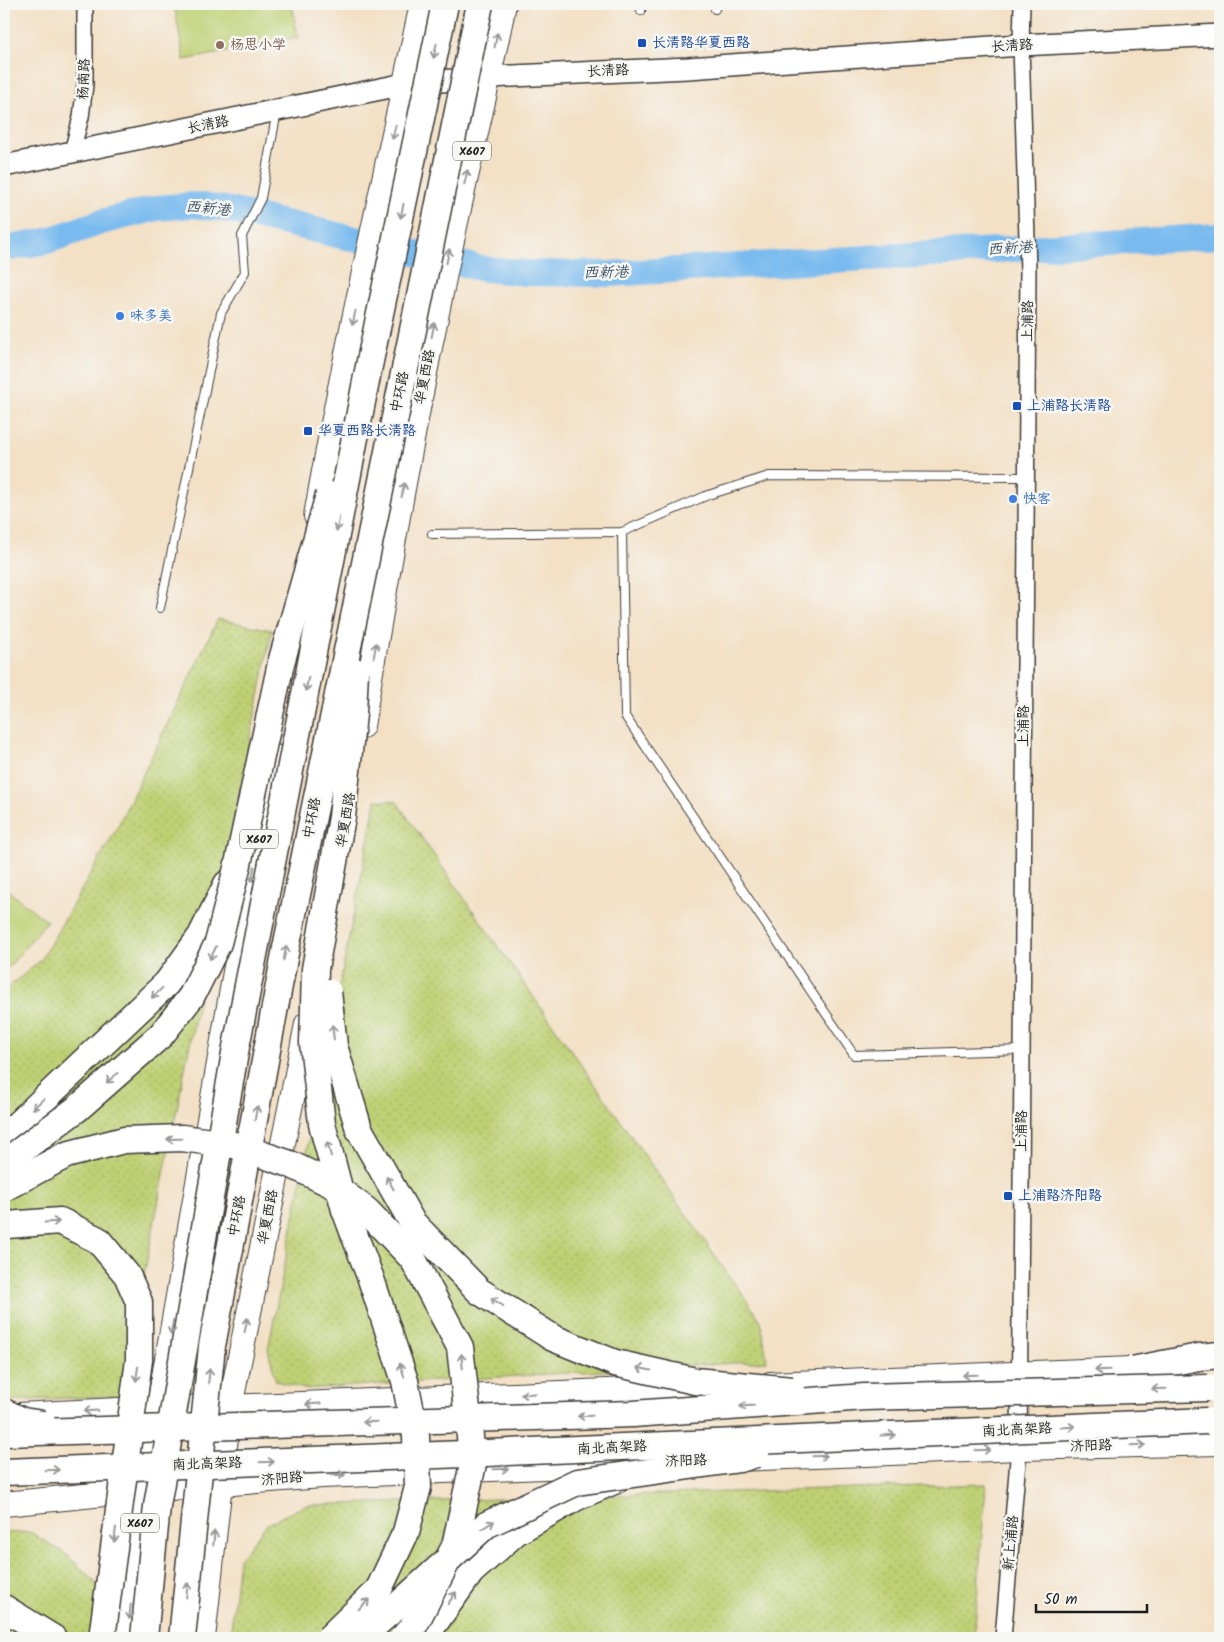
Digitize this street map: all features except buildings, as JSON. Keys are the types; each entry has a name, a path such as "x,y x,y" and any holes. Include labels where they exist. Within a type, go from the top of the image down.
{"highway":[{"path":"144,1638 158,1506 234,1057 369,366 444,4"},
{"name":"中环路","path":"182,1638 212,1346 286,948 480,4"},
{"path":"4,1163 78,1108 161,1035 191,997 218,943 238,864 281,663 325,508 369,366"},
{"path":"329,1638 379,1589 406,1532 418,1487 416,1436 405,1381 371,1279 345,1210 322,1124 314,1043 315,969 342,817 353,714 358,595"},
{"path":"4,1137 168,983 201,936 238,864"},
{"path":"322,934 334,1046 359,1130 412,1222 479,1291 553,1338 615,1363 695,1381 865,1397"},
{"path":"4,1188 66,1156 124,1140 182,1138 234,1145 290,1164 331,1184 367,1211 413,1259 460,1347 473,1464 455,1546 415,1624 403,1638"},
{"path":"4,1227 7,1225 60,1221 98,1240 127,1275 139,1302 139,1360 102,1638"},
{"path":"1137,1369 1199,1357 1220,1355"},
{"path":"4,1433 633,1414 865,1397 1220,1388"},
{"path":"4,1412 23,1421 91,1429"},
{"name":"南北高架路","path":"4,1472 473,1454 1220,1421"},
{"path":"360,1638 486,1525 577,1482 740,1459 805,1439"},
{"path":"424,1638 471,1572 516,1532 577,1498 625,1476"},
{"path":"4,1608 53,1638"}],"main road":[{"name":"X607","path":"127,1638 144,1490 330,433 363,270 422,4"},
{"name":"华夏西路","path":"203,1638 230,1407 330,916 386,579 442,288 504,4"},
{"name":"长清路","path":"4,166 405,84 489,77 688,68 1021,45 1220,34"},
{"path":"4,1416 158,1408 230,1407 1220,1366"},
{"name":"济阳路","path":"4,1504 144,1490 322,1476 1019,1448 1220,1443"}],"street":[{"name":"杨南路","path":"72,152 81,117 85,85 85,4"},
{"name":"上浦路","path":"1019,1448 1028,271 1021,45 1022,4"},
{"name":"新上浦路","path":"1003,1638 1019,1448"}],"lane":[{"path":"160,608 220,312 245,272 242,236 261,198 277,111"},
{"path":"432,534 622,532 708,495 769,476 1026,477"},
{"path":"622,532 625,716 854,1055 1022,1050"}],"green space":[{"path":"174,4 292,4 298,38 184,60"},
{"path":"218,619 272,630 120,1396 4,1401 4,991 41,960 116,830"},
{"path":"376,800 396,801 761,1321 767,1361 304,1389 276,1381 268,1349"},
{"path":"8,891 47,921 4,973 4,896"},
{"path":"986,1484 974,1638 230,1638 239,1559 267,1524 306,1505"},
{"path":"30,1532 66,1554 118,1604 116,1638 4,1638 4,1533"}],"waterway":[{"name":"西新港","path":"4,249 47,241 101,222 158,208 192,205 225,209 484,269 526,273 609,274 1220,236"}],"place":[{"name":"长清路华夏西路","path":"642,43"},
{"name":"杨思小学","path":"220,45"},
{"name":"味多美","path":"120,316"},
{"name":"上浦路长清路","path":"1017,406"},
{"name":"华夏西路长清路","path":"308,431"},
{"name":"快客","path":"1013,499"},
{"name":"上浦路济阳路","path":"1008,1196"}]}
